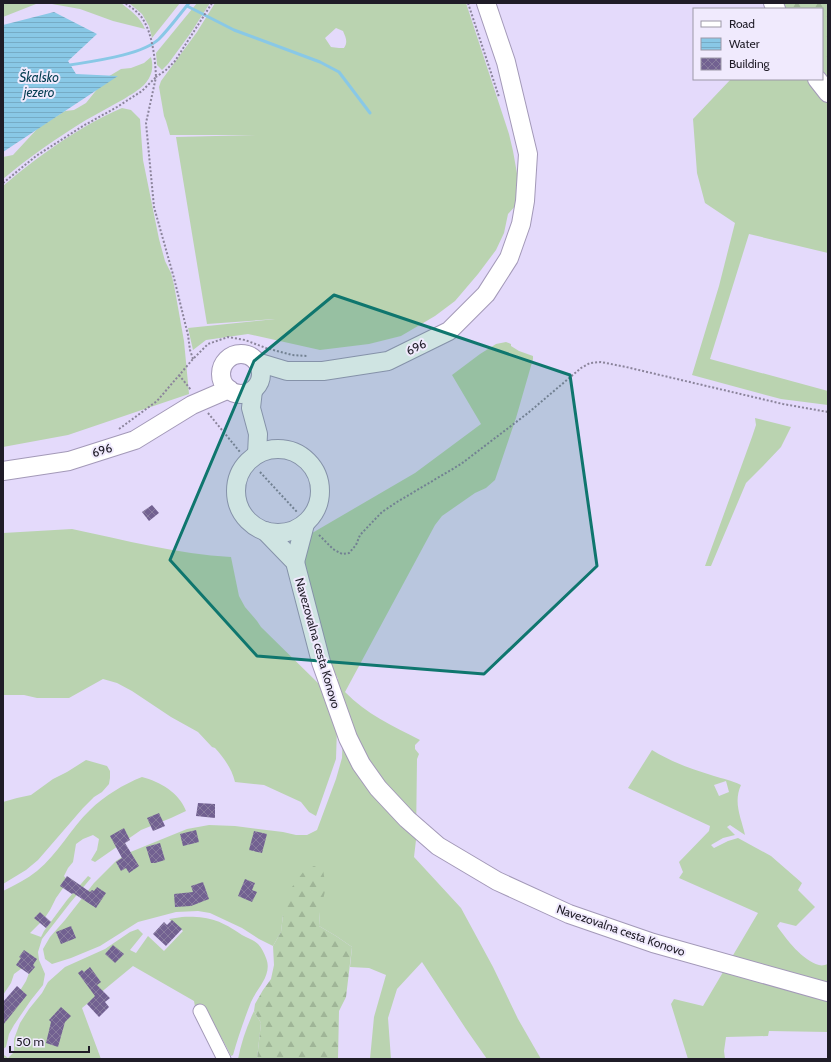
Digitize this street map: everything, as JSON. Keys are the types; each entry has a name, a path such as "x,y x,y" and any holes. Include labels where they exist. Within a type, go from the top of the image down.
{"main road":[{"name":"696","path":"3,471 69,461 135,440 197,402 222,372 223,365 233,356 240,354 246,355 257,362 287,371 323,371 388,361 449,331 486,294 509,258 521,224 525,201 528,154 506,62 486,3"},
{"path":"818,80 828,93"},
{"path":"246,393 260,380 260,367 257,362"},
{"name":"696","path":"197,402 246,393 287,371"},
{"path":"222,372 222,378 225,385 246,393"},
{"path":"246,393 258,434 249,453"},
{"name":"Navezovalna cesta Konovo","path":"258,434 284,449 297,453 308,461 316,473 320,486 320,500 314,513 302,519 295,562 321,662 348,738 361,764 378,788 407,819 438,846 497,880 569,914 653,943 828,992"},
{"name":"Navezovalna cesta Konovo","path":"284,449 270,449 249,453 246,463 239,474 236,488 237,502 243,514 252,524 265,531 295,562"},
{"path":"265,531 278,533 292,531 302,519"}],"street":[{"path":"200,1011 224,1059"}],"path":[{"path":"125,3 138,13 147,26 153,51 156,76 146,122 154,207 174,278 193,359"},
{"path":"3,183 36,156 142,91 156,76 166,70 175,60 212,3"},
{"path":"468,3 499,97"},
{"path":"115,433 157,401 208,344 228,337 245,340 266,348 286,353 308,356"},
{"path":"319,535 333,549 342,554 349,553 356,545 360,535 382,512 461,464 528,413 581,368 590,363 602,362 783,404 828,412"},
{"path":"179,375 197,402 249,453"},
{"path":"260,472 302,519"}],"highlighted area":[{"path":"334,295 570,375 597,566 484,674 257,656 170,560 254,361"}],"green space":[{"path":"3,3 121,3 138,18 145,29 113,21 80,9 52,4 36,4 3,17"},
{"path":"129,3 180,3 152,38 149,26 142,14"},
{"path":"197,3 210,3 190,34 162,70 157,65 156,53"},
{"path":"215,3 466,3 509,134 518,179 518,203 508,214 504,233 496,250 455,301 435,316 401,336 369,344 320,350 248,334 206,340 193,350 188,328 275,319 207,324 176,137 258,135 170,135 164,116 159,87 161,81 197,32","holes":["336,28 343,31 346,40 344,48 331,47 325,38"]},
{"path":"777,3 828,3 828,87 823,80 823,8 780,8"},
{"path":"151,57 152,72 142,87 64,134 33,155 3,179 3,157 13,155 38,128 65,111 74,110 86,103 106,78 121,69 131,68 144,63"},
{"path":"730,80 812,80 828,104 828,253 749,234 710,359 828,391 828,405 781,399 692,375 719,286 735,223 705,203 697,173 693,119"},
{"path":"122,108 131,110 140,119 143,160 159,239 174,285 184,341 189,394 68,435 3,447 3,186 60,142 106,115"},
{"path":"506,342 511,344 511,346 519,351 533,356 533,359 516,418 495,480 486,488 475,493 442,516 435,525 345,692 371,713 420,740 415,745 415,749 419,754 417,759 416,840 414,857 461,908 493,967 518,1019 541,1059 487,1059 422,962 397,989 388,1018 391,1059 370,1059 374,1017 386,975 369,968 350,967 352,947 319,926 320,912 283,915 281,932 273,946 242,928 210,913 198,911 176,912 138,922 100,946 71,958 52,964 45,959 43,949 50,937 94,883 116,861 128,853 187,829 209,825 235,826 296,835 307,835 317,830 336,779 342,758 343,730 325,684 338,679 301,605 283,550 415,473 481,424 452,375 496,344"},
{"path":"755,418 791,427 781,447 746,483 711,566 705,566 752,437 756,425"},
{"path":"72,529 171,550 231,557 239,596 245,607 261,627 317,682 328,695 337,728 336,759 316,816 309,812 301,802 264,785 235,782 230,768 215,748 212,747 198,732 117,683 103,679 69,698 37,698 24,695 3,695 3,533"},
{"path":"652,750 682,765 741,785 738,804 745,835 730,825 727,827 735,835 723,838 711,845 714,848 738,838 771,856 802,883 798,890 815,907 796,926 780,922 777,926 790,943 807,959 820,965 828,964 828,1032 769,1031 768,1036 726,1037 724,1051 725,1059 688,1059 671,1004 674,999 703,1006 758,913 679,878 683,872 679,862 709,831 710,826 628,788","holes":["726,781 729,792 719,796 714,785"]},
{"path":"86,760 107,766 110,771 109,784 83,808 38,860 26,870 3,884 3,802 31,795 53,779"},
{"path":"142,777 162,785 174,793 183,804 186,811 141,830 95,862 91,860 97,850 99,839 93,835 76,844 73,862 64,876 68,881 44,919 30,933 41,937 67,900 88,876 91,878 42,939 38,952 39,960 45,974 43,985 14,1025 9,1034 6,1047 3,1049 3,1018 26,981 31,968 29,963 14,974 11,983 3,995 3,891 29,877 45,864 83,817 108,795 128,783"},
{"path":"314,866 323,870 326,887 320,912 319,926 352,947 346,997 339,1011 338,1059 257,1059 261,1023 254,1011 255,1004 271,979 274,965 273,946 281,932 283,915 289,891 304,871"},
{"path":"182,917 207,918 220,922 256,943 262,949 266,958 268,964 266,976 251,1002 233,1055 231,1056 221,1036 213,1026 196,1012 194,1001 133,966 82,1008 101,1059 3,1059 4,1055 8,1058 14,1052 14,1039 20,1023 29,1009 42,993 48,982 65,967 105,949 130,932 138,929 143,934 130,950 136,953 148,936 164,951 183,931 169,919"},
{"path":"254,1011 261,1023 257,1059 238,1059 244,1035"}],"water":[{"name":"Škalsko jezero","path":"54,12 97,34 68,61 76,74 118,76 3,152 3,25"}],"building":[{"path":"152,505 159,513 149,521 142,512"},
{"path":"198,803 215,804 215,818 196,816"},
{"path":"159,813 165,826 153,831 147,818"},
{"path":"124,828 130,840 125,843 139,866 129,873 126,868 121,871 116,862 122,858 110,836"},
{"path":"196,830 199,842 183,846 180,834"},
{"path":"254,831 267,834 262,853 249,850"},
{"path":"160,843 165,860 151,863 146,847"},
{"path":"67,876 90,892 92,890 94,891 97,887 106,893 96,908 60,886"},
{"path":"245,879 255,883 252,890 257,892 252,902 238,896"},
{"path":"203,882 209,899 191,906 175,907 174,894 193,892 191,886"},
{"path":"40,912 51,922 46,928 34,918"},
{"path":"172,920 182,929 166,946 153,934 164,922 167,925"},
{"path":"71,926 76,938 61,944 56,932"},
{"path":"113,945 124,954 115,963 105,954"},
{"path":"24,950 37,959 33,965 35,967 29,974 16,965"},
{"path":"90,967 101,982 97,985 110,998 105,1002 109,1007 99,1017 87,1004 95,996 78,973 82,970 84,972"},
{"path":"17,986 27,995 3,1025 3,1002"},
{"path":"61,1007 71,1016 65,1022 58,1047 46,1043 51,1022 49,1020"}],"waterway":[{"path":"70,65 130,53 151,45 163,35 189,3"},
{"path":"187,6 234,30 320,62 339,72 370,113"}]}
